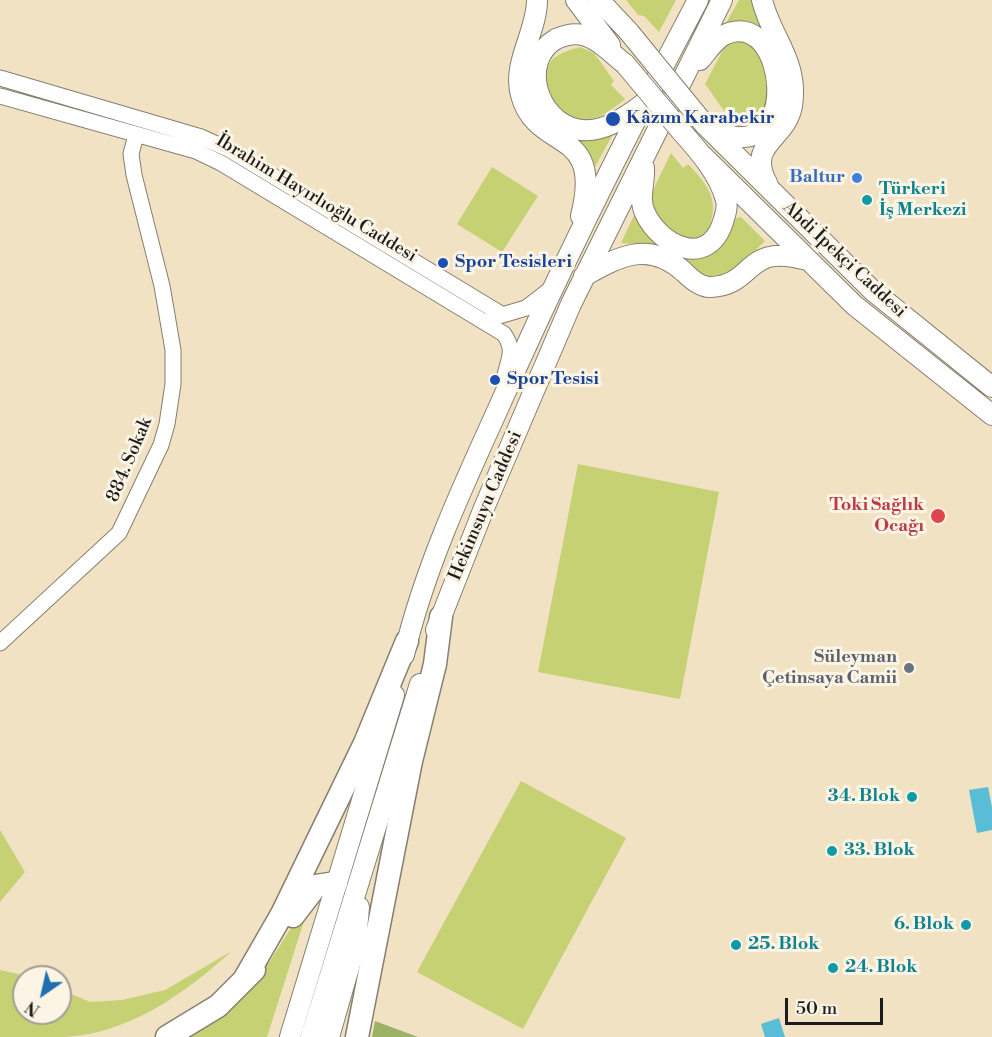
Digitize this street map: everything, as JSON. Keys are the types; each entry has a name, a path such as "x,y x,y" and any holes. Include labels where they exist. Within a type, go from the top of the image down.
{"highway":[{"path":"357,1037 411,762 435,664 441,617"},
{"path":"244,980 282,914 354,765 407,641"},
{"path":"167,1037 218,1006 262,962 307,895 316,886 336,883"}],"main road":[{"path":"537,0 534,28 520,70 521,96 540,125 572,147 584,165 588,188 581,215 581,234"},
{"path":"576,0 625,64 703,156 721,187 727,210 714,238 704,247 693,250 679,247 666,238 645,213 642,202 645,175 643,157"},
{"path":"599,0 629,32"},
{"path":"614,0 629,32"},
{"path":"679,39 689,0"},
{"name":"Hekimsuyu Caddesi","path":"290,1037 396,690 407,641 441,542 504,395 555,286 698,0"},
{"name":"Hekimsuyu Caddesi","path":"311,1037 441,617 496,478 585,276 722,0"},
{"path":"762,0 786,56 793,89 789,118 761,154 761,172 771,191"},
{"name":"Abdi İpekçi Caddesi","path":"629,32 705,125 873,291 992,387"},
{"path":"687,71 717,39 733,32 752,34 763,41 774,62 777,107 773,117 763,128 751,134 733,135 721,133 705,125"},
{"path":"625,64 594,39 579,35 566,35 543,50 536,68 538,93 552,115 575,129 591,130 615,123 647,100"},
{"name":"Abdi İpekçi Caddesi","path":"703,156 854,305 992,415"},
{"path":"585,276 630,253 648,254 666,258 699,284 708,288 730,282 763,257 784,254 807,260"},
{"path":"329,1037 356,943 360,920 355,895 336,883"},
{"path":"324,924 337,919 347,922 352,926 356,943"}],"street":[{"name":"İbrahim Hayırlıoğlu Caddesi","path":"0,78 249,161 336,216 504,334 511,346 504,395"},
{"name":"İbrahim Hayırlıoğlu Caddesi","path":"0,96 136,135 199,144 327,229 411,268 501,314"},
{"name":"884. Sokak","path":"0,643 119,533 161,445 167,424 172,395 173,350 157,264 134,176 132,154 136,135"},
{"path":"327,229 336,216"},
{"path":"486,323 501,314 526,308 555,286"}],"green space":[{"path":"626,0 676,0 659,32 644,16 638,15"},
{"path":"739,0 753,0 765,30 762,33 726,23"},
{"path":"745,40 763,54 770,102 757,121 747,122 739,121 726,112 705,84 726,44"},
{"path":"580,47 594,53 614,81 611,85 625,99 598,117 580,120 550,106 546,74 548,67 558,55"},
{"path":"613,134 595,167 589,154 575,139 577,137"},
{"path":"671,153 683,168 688,164 703,181 712,198 712,216 705,238 681,243 650,209 654,188"},
{"path":"492,167 538,196 502,252 457,224"},
{"path":"636,211 666,248 621,243"},
{"path":"741,217 765,241 730,272 722,276 706,276 679,255 690,257 708,254 721,243 736,218"},
{"path":"578,464 719,492 680,699 538,672"},
{"path":"521,781 626,838 523,1029 417,972"},
{"path":"0,830 25,872 0,902"},
{"path":"305,906 304,921 267,1037 183,1037 226,1009 270,961"},
{"path":"232,951 176,996 112,1028 65,1037 0,1037 0,970 12,973 12,1025 72,1025 72,994 90,1002 122,1000 165,990"},
{"path":"375,1021 418,1037 372,1037"}],"water":[{"path":"988,787 992,807 992,830 977,833 969,790"},
{"path":"779,1018 785,1037 765,1037 761,1024"}],"place":[{"name":"Kâzım Karabekir","path":"613,119"},
{"name":"Baltur","path":"857,178"},
{"name":"Türkeri İş Merkezi","path":"867,200"},
{"name":"Spor Tesisleri","path":"443,263"},
{"name":"Spor Tesisi","path":"495,380"},
{"name":"Toki Sağlık Ocağı","path":"938,516"},
{"name":"Süleyman Çetinsaya Camii","path":"909,668"},
{"name":"34. Blok","path":"912,797"},
{"name":"33. Blok","path":"832,851"},
{"name":"6. Blok","path":"966,925"},
{"name":"25. Blok","path":"736,945"},
{"name":"24. Blok","path":"833,968"}]}
